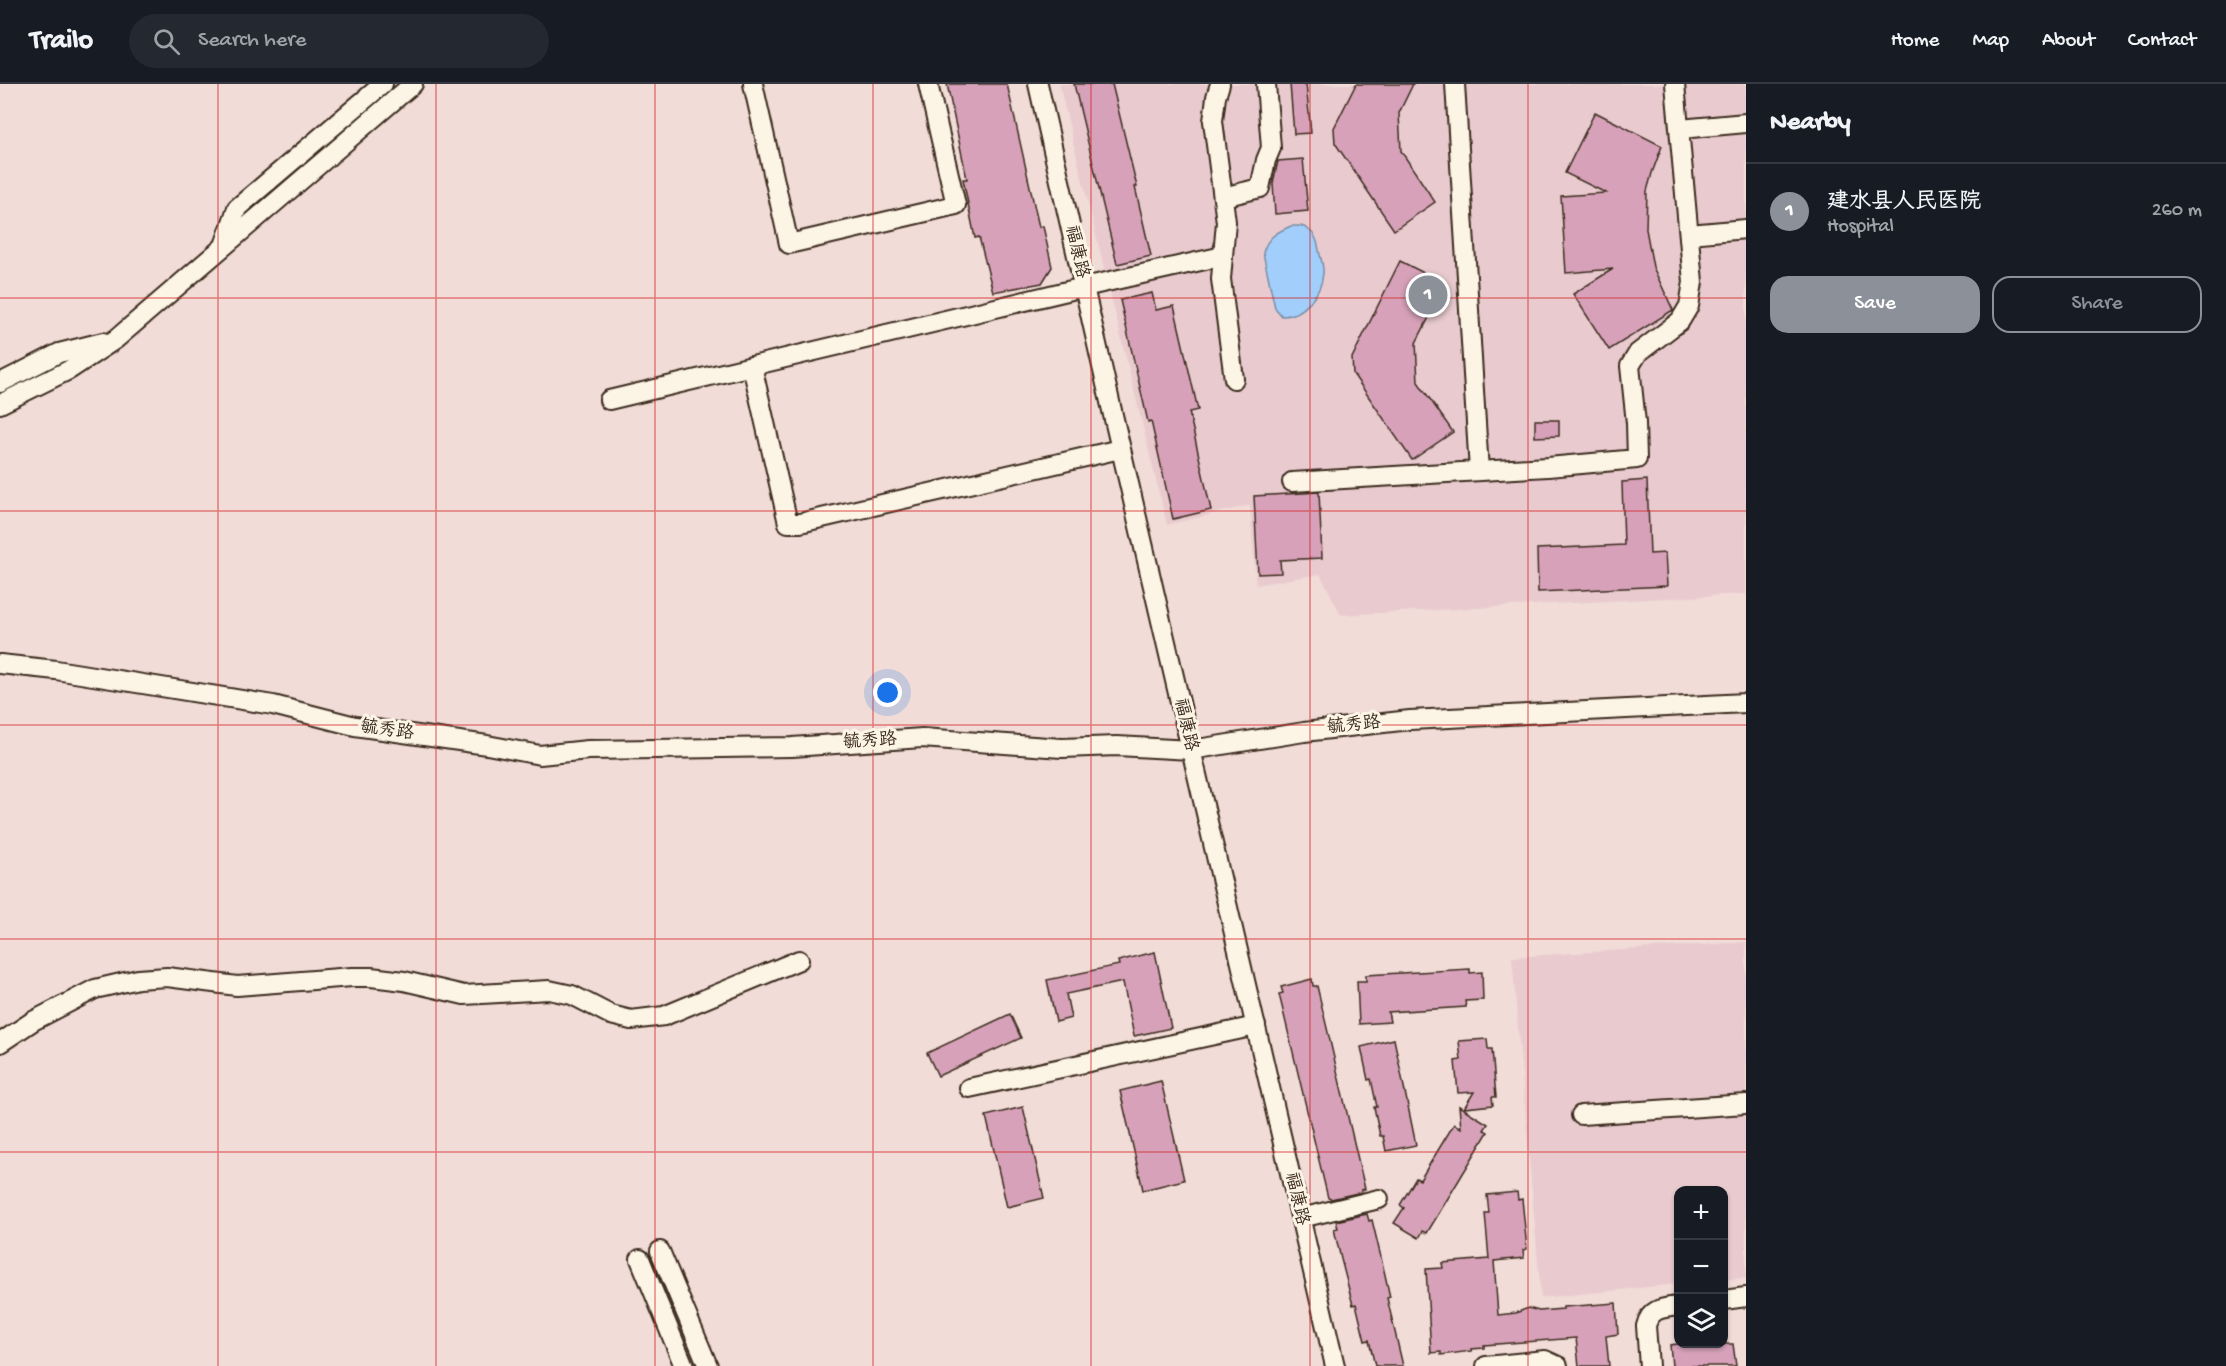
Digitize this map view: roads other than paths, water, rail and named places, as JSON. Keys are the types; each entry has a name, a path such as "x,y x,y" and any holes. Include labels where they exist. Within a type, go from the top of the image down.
{"street":[{"path":"225,245 237,208 383,84"},
{"path":"0,404 69,370 116,339 413,84"},
{"path":"753,84 789,244 956,206 928,84"},
{"name":"福康路","path":"1038,84 1120,449 1335,1366"},
{"path":"1220,84 1213,121 1226,222 1221,279 1234,379"},
{"path":"1223,196 1260,188 1271,148 1266,84"},
{"path":"1455,84 1479,471"},
{"path":"1292,482 1636,459 1636,423 1630,366 1638,353 1680,321 1689,306 1693,282 1675,84"},
{"path":"1680,129 1746,123"},
{"path":"1689,234 1746,230"},
{"path":"609,400 1223,256"},
{"path":"0,382 59,353 116,339"},
{"path":"752,366 788,523 800,523 1120,449"},
{"name":"毓秀路","path":"0,664 56,670 273,705 355,726 540,755 588,750 792,747 922,738 1062,748 1117,746 1191,750 1304,732 1410,720 1746,703"},
{"path":"0,1043 33,1021 95,989 138,979 167,976 237,986 362,977 404,981 464,995 549,990 572,995 611,1015 631,1020 664,1016 799,960"},
{"path":"969,1088 1256,1026"},
{"path":"1581,1115 1746,1104"},
{"path":"1300,1218 1378,1199"},
{"path":"660,1251 708,1366"},
{"path":"639,1259 684,1366"},
{"path":"1728,1299 1746,1297"},
{"path":"1649,1366 1647,1320 1658,1309 1674,1307"},
{"path":"1486,1366 1545,1360 1558,1366"}],"water":[{"path":"1291,226 1305,227 1313,234 1318,244 1323,273 1319,288 1310,302 1297,313 1282,316 1275,308 1263,253 1273,236"}],"place":[{"name":"建水县人民医院","path":"1428,295"}]}
